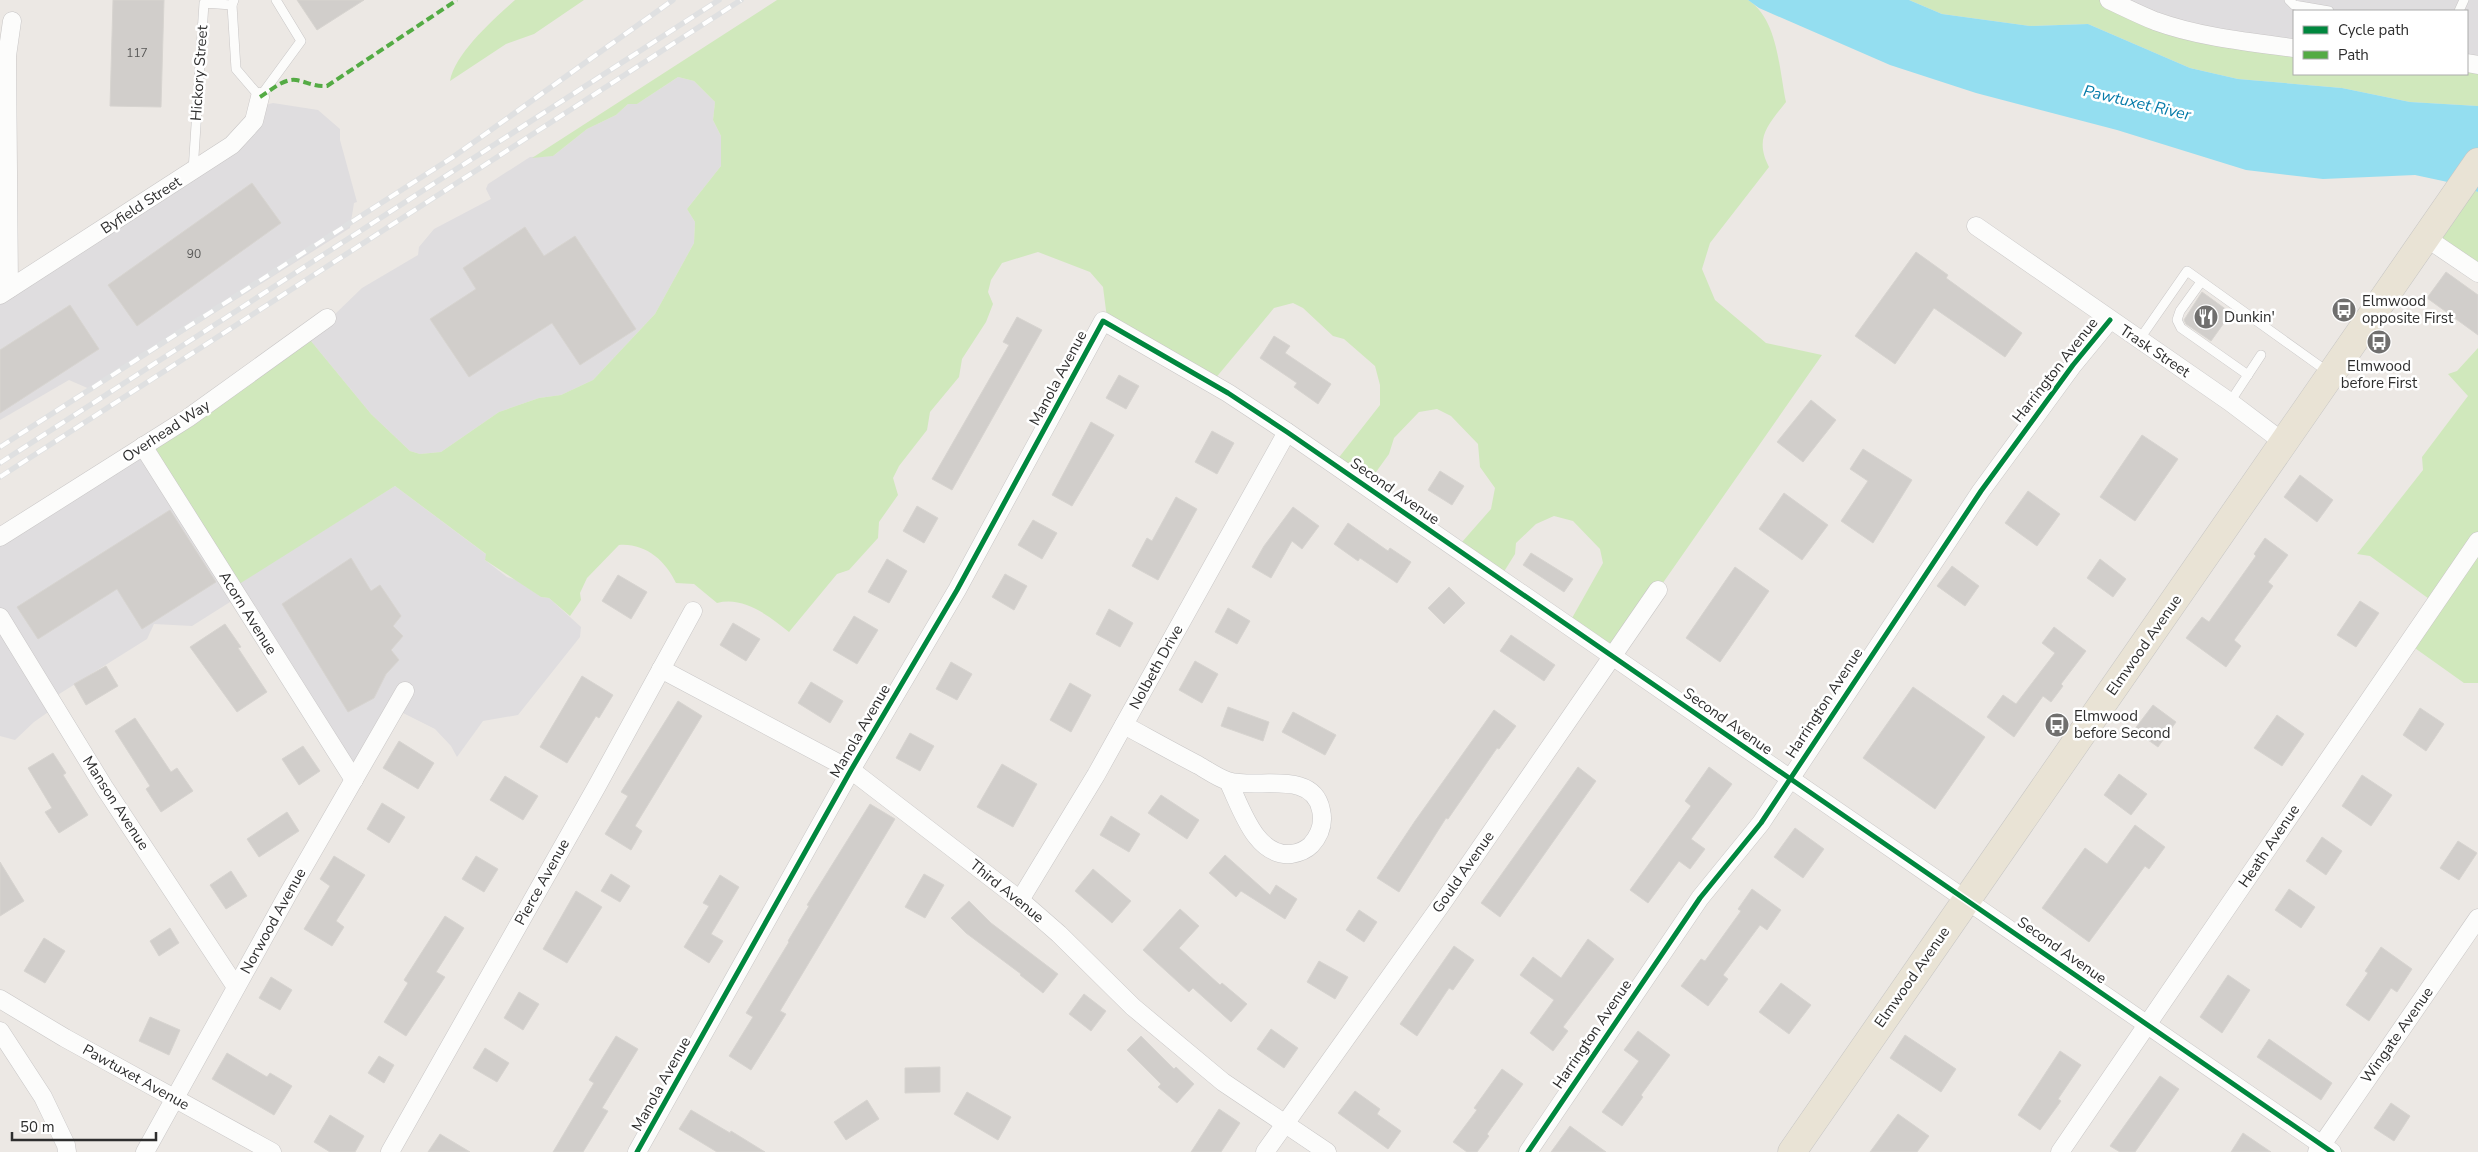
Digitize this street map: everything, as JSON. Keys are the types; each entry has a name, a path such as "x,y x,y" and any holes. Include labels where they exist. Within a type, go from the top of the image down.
{"main road":[{"name":"Elmwood Avenue","path":"1792,1152 2478,162"}],"street":[{"path":"2109,0 2154,21 2239,41 2293,48"},
{"path":"5,292 4,56 12,21"},
{"name":"Byfield Street","path":"5,292 193,171 242,136 254,121 260,97"},
{"name":"Trask Street","path":"1976,226 2230,402 2283,442"},
{"path":"2425,237 2478,273"},
{"name":"Overhead Way","path":"0,537 188,418 327,318"},
{"name":"Harrington Avenue","path":"1528,1152 1700,898 1761,823 1981,491 2067,372 2110,320"},
{"name":"Second Avenue","path":"1103,321 1228,393 1287,432 2147,1024 2324,1150"},
{"name":"Manola Avenue","path":"637,1152 852,770 957,590 1103,321"},
{"name":"Nolbeth Drive","path":"1020,900 1124,725 1287,432"},
{"name":"Acorn Avenue","path":"143,446 354,780"},
{"name":"Heath Avenue","path":"2060,1152 2478,541"},
{"name":"Gould Avenue","path":"1265,1152 1441,905 1658,590"},
{"name":"Pierce Avenue","path":"390,1152 693,611"},
{"name":"Manson Avenue","path":"0,617 104,787 236,987"},
{"name":"Third Avenue","path":"661,669 852,770 1020,900 1059,934 1133,1007 1223,1082 1327,1152"},
{"name":"Norwood Avenue","path":"145,1152 236,987 405,691"},
{"path":"1124,725 1228,781 1290,783 1304,787 1315,796 1321,808 1323,822 1319,836 1310,846 1297,853 1284,854 1270,850 1259,841 1228,781"},
{"name":"Wingate Avenue","path":"2324,1150 2478,918"},
{"name":"Pawtuxet Avenue","path":"0,1000 272,1152"},
{"path":"0,1031 43,1098 66,1145 67,1152"}],"lane":[{"path":"233,2 236,69 260,97 301,41 276,0"},
{"path":"2289,0 2294,5 2323,10"},
{"name":"Hickory Street","path":"193,171 204,3 233,2"},
{"path":"2139,340 2187,271 2331,373"},
{"path":"2201,282 2180,311 2177,320 2181,328 2248,376"},
{"path":"2230,402 2261,355"}],"shaded area":[{"path":"2112,0 2478,0 2478,64 2468,62 2468,10 2293,10 2293,47 2224,38"},
{"path":"0,54 17,280 196,170 265,105 273,103 318,110 340,129 340,140 357,202 354,203 350,228 92,390 69,380 0,420"},
{"path":"678,77 694,81 715,102 713,120 721,136 721,166 687,209 695,222 694,243 655,314 593,380 561,395 539,398 499,412 441,452 420,454 410,451 371,414 306,335 333,316 362,288 418,255 419,247 434,229 491,199 486,189 488,184 530,157 553,156 587,129 616,115 628,104 637,104"},
{"path":"151,455 236,585 395,486 487,555 485,560 507,577 516,580 541,597 549,598 581,627 580,637 518,715 483,721 457,757 451,746 435,729 399,711 357,775 238,597 192,626 154,624 147,639 56,696 54,708 34,722 15,740 0,736 0,538 117,463"}],"green space":[{"path":"515,0 584,0 534,34 506,44 450,81 453,70 467,48"},
{"path":"777,0 1748,0 1758,8 1766,19 1771,32 1779,60 1786,102 1765,132 1763,148 1769,167 1710,243 1702,269 1715,300 1766,343 1822,355 1644,610 1616,659 1567,627 1603,563 1600,549 1573,521 1554,516 1536,524 1516,543 1515,554 1500,578 1455,550 1491,509 1495,488 1480,467 1478,444 1451,416 1437,409 1419,412 1394,438 1389,454 1371,479 1333,465 1380,405 1380,385 1375,366 1344,339 1333,336 1303,308 1293,303 1274,308 1209,386 1108,326 1103,287 1090,272 1038,252 1002,263 991,280 988,292 993,304 986,322 962,359 959,377 930,412 927,430 899,466 893,478 898,495 879,522 878,538 849,570 837,574 789,632 756,609 737,602 717,603 694,584 676,583 660,560 646,550 628,545 619,545 587,578 580,593 581,600 570,616 549,598 541,597 485,560 486,554 395,486 236,586 151,455 166,433 306,335 371,414 410,451 420,454 441,452 499,412 539,398 561,395 593,380 655,314 694,243 695,222 687,209 721,166 721,136 713,120 715,102 694,81 678,77 637,104 628,104 616,115 587,129 553,156 532,158"},
{"path":"1909,0 2111,0 2161,22 2293,47 2293,75 2468,75 2468,62 2478,64 2478,106 2410,102 2342,88 2238,79 2190,68 2088,24 2030,26 1942,14"},
{"path":"2464,186 2478,192 2478,279 2428,232"},
{"path":"2478,348 2478,683 2464,683 2412,646 2436,604 2370,556 2357,554 2423,470 2422,457 2468,396 2448,374 2457,371"}],"water":[{"name":"Pawtuxet River","path":"1748,0 1909,0 1942,14 2030,26 2088,24 2190,68 2238,79 2342,88 2410,102 2478,106 2478,192 2457,184 2415,175 2323,179 2246,170 2117,130 1976,93 1890,65 1759,8"}],"building":[{"path":"113,0 164,0 161,107 110,106"},
{"path":"297,0 364,0 317,30"},
{"path":"252,183 281,223 137,326 108,285"},
{"path":"525,227 544,256 575,236 636,329 580,365 552,323 469,377 430,319 476,289 463,268"},
{"path":"1916,252 1948,275 1946,278 2022,333 2005,357 1934,308 1895,364 1855,336"},
{"path":"2446,272 2478,295 2478,335 2427,298"},
{"name":"Dunkin'","path":"2202,292 2231,313 2211,341 2186,324 2184,320"},
{"path":"70,305 99,349 0,413 0,350"},
{"path":"1017,317 1042,330 952,490 932,479 1009,345 1003,342"},
{"path":"1274,336 1290,346 1285,353 1331,384 1318,404 1294,387 1297,383 1260,358"},
{"path":"1119,375 1139,386 1126,409 1106,398"},
{"path":"1811,400 1836,420 1803,462 1777,442"},
{"path":"1091,422 1114,435 1072,506 1052,495"},
{"path":"1212,431 1234,443 1217,474 1195,462"},
{"path":"2142,435 2178,459 2135,521 2100,497"},
{"path":"1863,449 1912,480 1873,543 1841,521 1868,481 1850,469"},
{"path":"1440,471 1464,486 1452,505 1428,490"},
{"path":"2300,475 2333,500 2317,522 2284,497"},
{"path":"2028,491 2060,514 2037,546 2005,523"},
{"path":"1784,493 1828,525 1802,560 1759,529"},
{"path":"1176,497 1197,509 1158,580 1132,566 1147,538 1152,541"},
{"path":"917,506 938,518 924,543 903,531"},
{"path":"1293,507 1319,526 1302,549 1292,541 1271,578 1252,567 1264,546"},
{"path":"170,510 216,582 142,629 117,589 38,639 17,607"},
{"path":"1033,520 1057,533 1042,559 1018,545"},
{"path":"1348,523 1388,551 1390,548 1411,562 1397,583 1360,558 1358,561 1334,544"},
{"path":"2265,538 2288,555 2268,582 2273,586 2234,640 2241,646 2226,667 2186,638 2202,617 2209,622 2256,556 2254,554"},
{"path":"1531,553 1573,579 1564,592 1523,565"},
{"path":"351,558 371,591 380,585 401,616 393,626 403,636 391,650 399,660 386,674 374,698 348,712 282,604"},
{"path":"887,559 907,571 889,603 868,592"},
{"path":"2100,559 2126,579 2113,597 2087,578"},
{"path":"1952,566 1979,586 1965,606 1937,586"},
{"path":"1735,567 1769,591 1720,662 1686,638"},
{"path":"1005,574 1027,586 1014,610 992,597"},
{"path":"618,575 647,592 631,619 602,601"},
{"path":"1449,587 1465,603 1444,624 1428,608"},
{"path":"2360,601 2379,613 2356,647 2337,635"},
{"path":"1228,608 1250,621 1237,644 1215,632"},
{"path":"1109,609 1133,623 1120,647 1096,634"},
{"path":"854,616 878,630 857,664 833,650"},
{"path":"733,623 760,639 746,661 720,645"},
{"path":"225,624 241,647 238,648 267,692 237,712 190,647"},
{"path":"2054,627 2086,651 2061,684 2063,686 2051,702 2043,696 2014,737 1987,717 2003,695 2016,704 2055,653 2042,643"},
{"path":"1511,635 1555,665 1544,681 1500,651"},
{"path":"1195,661 1218,674 1202,703 1179,690"},
{"path":"951,662 972,674 957,700 936,689"},
{"path":"106,666 118,686 86,705 74,684"},
{"path":"582,676 613,695 599,718 596,716 567,763 540,747"},
{"path":"811,682 843,701 830,723 798,703"},
{"path":"1070,683 1091,695 1071,732 1050,720"},
{"path":"1913,687 1985,737 1935,809 1863,758"},
{"path":"678,701 702,716 635,826 642,831 631,850 605,834 628,796 621,792"},
{"path":"2153,705 2176,722 2158,747 2134,730"},
{"path":"1228,707 1269,722 1263,741 1221,726"},
{"path":"2420,708 2444,724 2426,751 2403,735"},
{"path":"1494,710 1516,726 1499,749 1497,748 1448,819 1446,818 1399,892 1377,878"},
{"path":"1293,712 1336,735 1325,755 1282,732"},
{"path":"2277,715 2304,734 2282,766 2254,748"},
{"path":"135,718 171,772 177,768 193,791 161,812 146,789 150,786 115,731"},
{"path":"910,733 934,746 920,771 896,758"},
{"path":"399,741 434,763 418,789 383,768"},
{"path":"303,746 320,771 299,785 282,759"},
{"path":"53,753 66,773 63,775 88,815 59,833 45,812 52,808 28,768"},
{"path":"1002,764 1037,784 1013,827 977,807"},
{"path":"1578,767 1596,781 1500,917 1481,903"},
{"path":"1709,767 1732,784 1691,839 1705,849 1690,869 1679,861 1648,903 1630,890 1691,806 1685,801"},
{"path":"2119,774 2147,794 2131,815 2104,795"},
{"path":"2362,775 2392,795 2371,826 2342,806"},
{"path":"505,776 538,796 523,820 490,800"},
{"path":"1161,795 1199,820 1187,839 1148,813"},
{"path":"382,803 405,817 389,843 367,829"},
{"path":"870,804 895,819 780,1011 786,1014 751,1070 729,1056 753,1017 746,1013 789,942 809,906 807,905"},
{"path":"287,812 299,831 259,857 247,839"},
{"path":"1111,816 1140,834 1129,852 1100,835"},
{"path":"2135,825 2165,847 2149,869 2145,866 2089,942 2042,908 2085,848 2107,864"},
{"path":"1795,828 1824,849 1803,878 1774,857"},
{"path":"2322,837 2342,851 2326,875 2306,861"},
{"path":"2458,841 2477,853 2459,880 2440,868"},
{"path":"1225,855 1270,895 1276,885 1297,899 1285,919 1241,891 1236,897 1209,873"},
{"path":"334,856 365,875 336,921 344,927 332,946 304,929 330,886 320,879"},
{"path":"476,856 498,869 484,892 462,879"},
{"path":"0,862 24,901 0,916"},
{"path":"1093,869 1131,901 1112,923 1075,891"},
{"path":"231,871 247,896 226,909 210,885"},
{"path":"611,874 630,886 620,902 601,891"},
{"path":"924,874 944,885 925,918 905,907"},
{"path":"720,875 739,887 711,934 723,941 709,963 684,947 709,906 703,903"},
{"path":"1752,889 1781,910 1767,930 1760,925 1723,975 1728,979 1708,1006 1681,986 1701,959 1705,961 1741,911 1738,909"},
{"path":"2289,889 2315,907 2301,928 2275,910"},
{"path":"576,891 602,907 567,963 543,949"},
{"path":"969,901 991,923 1058,974 1043,993 966,933 951,918"},
{"path":"1180,909 1199,926 1179,948 1220,985 1222,983 1247,1004 1231,1022 1193,988 1189,992 1143,950"},
{"path":"1359,910 1377,922 1364,942 1346,930"},
{"path":"445,916 464,928 436,972 445,977 406,1036 384,1022 408,983 404,980"},
{"path":"170,928 179,943 159,956 150,941"},
{"path":"44,938 65,951 45,983 24,971"},
{"path":"1588,939 1614,959 1563,1027 1568,1031 1553,1051 1530,1033 1554,1000 1520,975 1533,957 1561,978"},
{"path":"1454,946 1474,960 1453,990 1449,988 1417,1036 1400,1024"},
{"path":"2381,947 2412,969 2397,992 2391,988 2369,1021 2346,1005 2368,973 2365,971"},
{"path":"1319,961 1348,977 1335,999 1307,982"},
{"path":"2228,975 2250,990 2222,1033 2200,1017"},
{"path":"271,977 292,990 280,1010 259,998"},
{"path":"1781,983 1811,1005 1789,1034 1759,1012"},
{"path":"519,992 539,1004 523,1030 504,1018"},
{"path":"1084,994 1106,1011 1091,1031 1069,1014"},
{"path":"150,1017 180,1030 169,1055 139,1041"},
{"path":"1271,1029 1298,1048 1284,1068 1257,1049"},
{"path":"1638,1031 1670,1055 1641,1095 1643,1097 1622,1126 1602,1112 1639,1061 1624,1050"},
{"path":"1905,1035 1956,1069 1941,1092 1890,1058"},
{"path":"616,1036 638,1049 602,1108 608,1111 583,1152 553,1152 594,1083 589,1080"},
{"path":"1141,1036 1174,1069 1176,1067 1194,1084 1177,1103 1158,1087 1161,1084 1127,1050"},
{"path":"2269,1039 2332,1083 2321,1100 2257,1057"},
{"path":"485,1048 509,1063 497,1082 473,1068"},
{"path":"2060,1051 2081,1065 2058,1099 2061,1101 2040,1130 2018,1115"},
{"path":"227,1053 267,1077 270,1073 292,1086 274,1115 212,1079"},
{"path":"379,1056 394,1065 384,1083 368,1073"},
{"path":"940,1067 940,1092 905,1093 905,1068"},
{"path":"1502,1069 1523,1084 1487,1134 1489,1136 1477,1152 1467,1152 1453,1142 1477,1110 1474,1108"},
{"path":"2160,1076 2179,1089 2135,1152 2120,1152 2110,1146"},
{"path":"1355,1091 1380,1109 1377,1114 1401,1131 1388,1149 1338,1113"},
{"path":"967,1092 1011,1117 998,1140 954,1114"},
{"path":"867,1100 879,1119 846,1140 834,1122"},
{"path":"2391,1103 2410,1116 2394,1141 2374,1128"},
{"path":"1219,1109 1240,1123 1221,1152 1191,1152"},
{"path":"691,1110 765,1152 717,1152 679,1129"},
{"path":"1898,1114 1929,1136 1917,1152 1870,1152"},
{"path":"330,1115 364,1136 355,1152 330,1152 314,1142"},
{"path":"1570,1126 1606,1152 1551,1152"},
{"path":"2243,1133 2271,1152 2231,1152"},
{"path":"440,1134 470,1152 428,1152"}],"railway":[{"path":"0,447 453,157 673,0"},
{"path":"0,463 719,0"},
{"path":"0,477 741,0"}],"marked path":[{"path":"260,97 282,83 291,80 327,86 457,0"}],"cycle path":[{"path":"1528,1152 1700,898 1761,823 1981,491 2073,365 2110,320"},
{"path":"637,1152 851,770 957,590 1103,321 1228,393 1287,432 2332,1152"}],"place":[{"name":"Elmwood opposite First","path":"2344,310"},
{"name":"Dunkin'","path":"2206,317"},
{"name":"Elmwood before First","path":"2379,342"},
{"name":"Elmwood before Second","path":"2057,725"}]}
